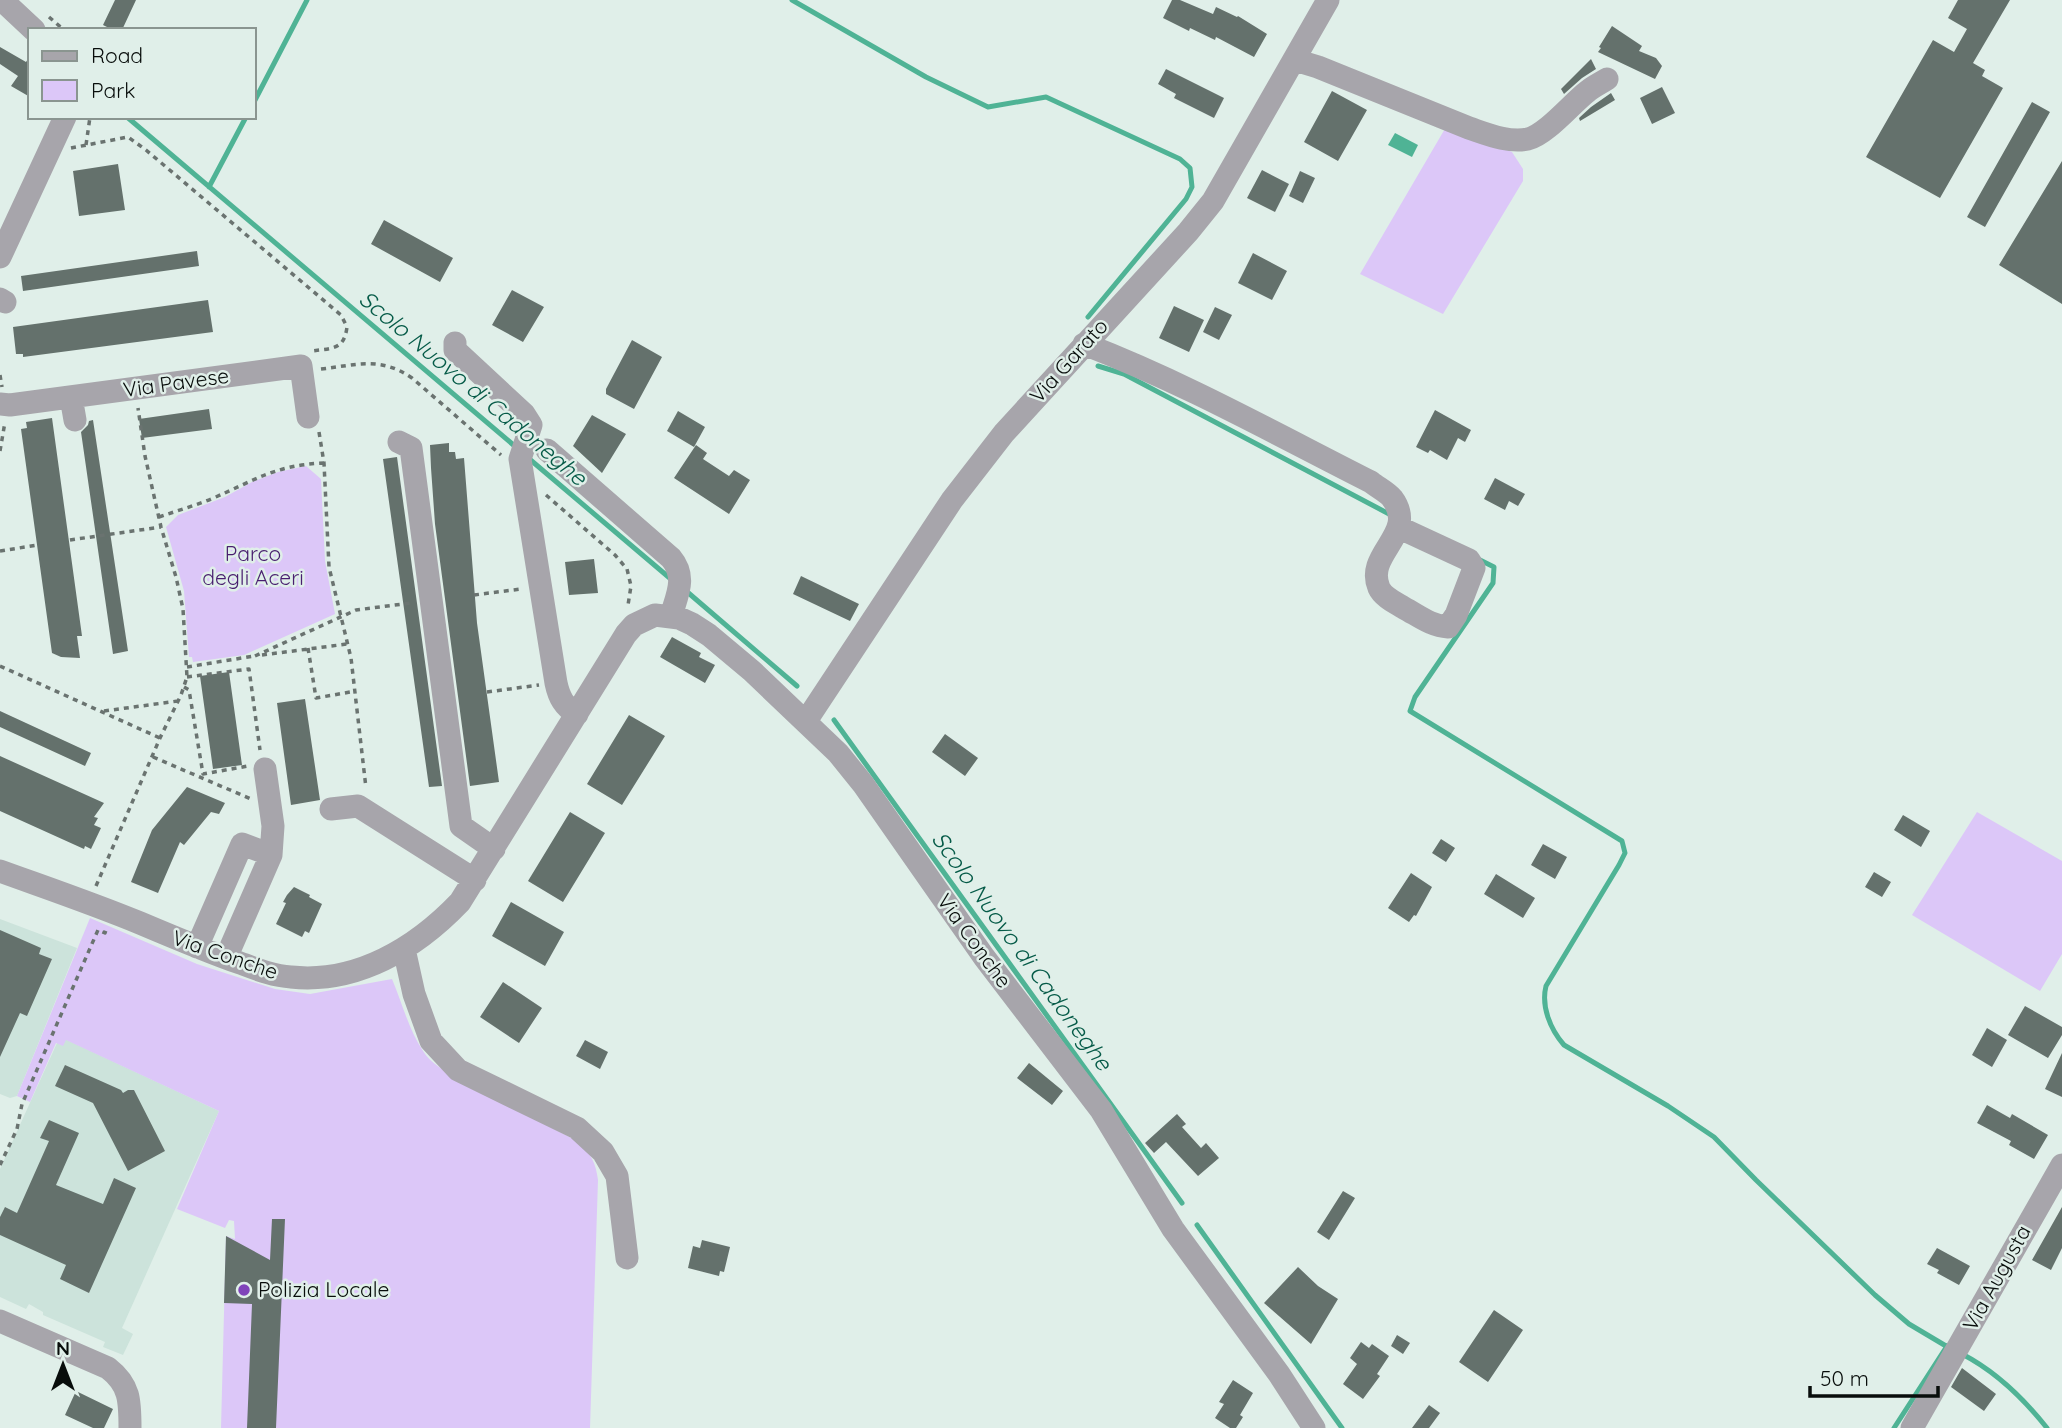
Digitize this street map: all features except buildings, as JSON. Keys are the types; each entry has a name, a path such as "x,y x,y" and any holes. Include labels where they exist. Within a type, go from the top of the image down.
{"street":[{"path":"2,0 32,28"},
{"name":"Via Garato","path":"806,720 952,500 1004,433 1188,232 1213,201 1328,0"},
{"path":"1295,60 1494,137 1514,140 1550,137 1590,89 1607,79"},
{"path":"0,257 64,119"},
{"path":"455,343 454,351 524,414 531,425 523,449 556,683 559,696 569,710 577,714"},
{"path":"1084,344 1136,364 1212,400 1371,482 1392,499 1399,515 1399,528 1379,560 1377,574 1380,589 1390,599 1435,626 1448,628 1456,615 1474,568 1469,560 1399,528"},
{"name":"Via Pavese","path":"0,404 10,405 301,366 308,417"},
{"path":"71,397 75,420"},
{"path":"399,442 411,448 461,826 494,849"},
{"path":"547,450 678,567 679,586 671,616"},
{"name":"Via Conche","path":"0,871 273,974 309,978 364,969 404,950 460,902 625,634 634,625 654,615 671,616 692,624 709,635 806,720 863,784 984,957 1101,1111 1173,1229 1279,1374 1314,1428"},
{"path":"226,958 271,855 273,826 259,761"},
{"path":"331,809 358,806 475,880"},
{"path":"197,947 242,844 271,855"},
{"path":"404,950 414,994 431,1041 458,1070 577,1128 603,1152 617,1176 627,1258"},
{"name":"Via Augusta","path":"1912,1428 2062,1165"},
{"path":"0,1321 108,1368 120,1377 128,1391 130,1428"}],"path":[{"path":"86,145 90,119"},
{"path":"70,148 128,136 341,316 347,327 346,337 341,345 311,351"},
{"path":"95,889 187,677 183,609 145,456 136,388"},
{"path":"308,417 318,429 324,463 329,567 351,658 369,813"},
{"path":"159,517 211,499 265,473 284,467 324,463"},
{"path":"70,540 161,527"},
{"path":"0,551 38,545"},
{"path":"474,595 541,587"},
{"path":"254,656 356,610 432,601"},
{"path":"187,667 347,644"},
{"path":"308,648 316,698 356,691"},
{"path":"0,666 160,738"},
{"path":"187,677 249,669 259,761 202,776"},
{"path":"486,692 556,683"},
{"path":"184,687 189,690 202,776"},
{"path":"102,711 178,701"},
{"path":"153,758 202,776 261,803"},
{"path":"0,1165 18,1129 22,1104 98,930 105,933"}],"shaded area":[{"path":"1395,133 1418,145 1412,157 1388,145"},
{"path":"0,919 77,948 17,1096 10,1098 0,1094"},
{"path":"65,1039 219,1111 122,1328 133,1334 123,1355 103,1347 105,1342 43,1315 43,1312 29,1304 26,1309 0,1297 0,1169 57,1043"}],"green space":[{"path":"1446,127 1512,152 1523,169 1523,181 1443,314 1360,274"},
{"name":"Parco degli Aceri","path":"306,466 321,479 325,561 335,614 244,655 193,662 192,657 189,657 184,591 166,527 178,515 225,497 252,482 278,472"},
{"path":"1977,812 2062,861 2062,954 2040,991 1912,915"},
{"path":"90,918 197,964 275,989 310,994 392,979 414,1034 431,1061 448,1073 579,1142 587,1150 598,1180 590,1428 221,1428 226,1236 235,1239 234,1221 229,1220 225,1228 177,1209 219,1111 66,1040 63,1046 56,1043 30,1102 17,1096"}],"waterway":[{"path":"256,98 307,0"},
{"path":"792,0 926,77 988,107 1046,97 1180,159 1190,168 1192,187 1186,199 1088,317"},
{"name":"Scolo Nuovo di Cadoneghe","path":"129,119 517,448"},
{"path":"209,187 245,119"},
{"path":"1098,366 1124,374 1391,515"},
{"name":"Scolo Nuovo di Cadoneghe","path":"527,457 672,580"},
{"path":"1478,559 1494,567 1493,583 1415,697 1410,711 1622,841 1625,853 1546,986 1546,1009 1555,1032 1564,1045 1668,1106 1714,1137 1875,1295 1909,1324 1946,1346"},
{"name":"Scolo Nuovo di Cadoneghe","path":"685,590 797,686"},
{"name":"Scolo Nuovo di Cadoneghe","path":"834,720 1182,1203"},
{"name":"Scolo Nuovo di Cadoneghe","path":"1197,1225 1342,1428"},
{"name":"Scolo Nuovo di Cadoneghe","path":"1894,1428 1947,1346"},
{"name":"Scolo Nuovo di Cadoneghe","path":"1962,1354 2008,1386 2047,1428"}],"place":[{"name":"Polizia Locale","path":"244,1290"}]}
